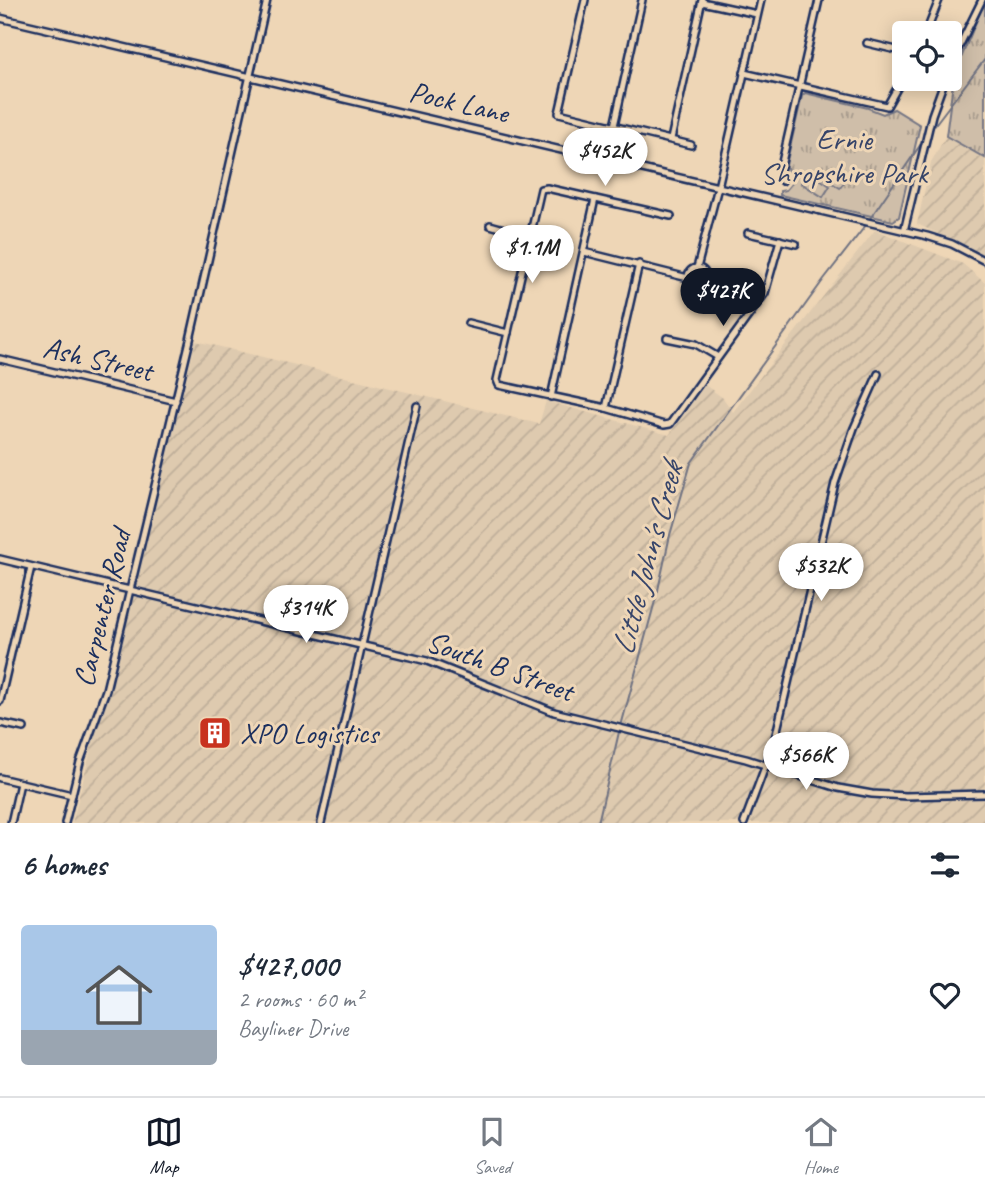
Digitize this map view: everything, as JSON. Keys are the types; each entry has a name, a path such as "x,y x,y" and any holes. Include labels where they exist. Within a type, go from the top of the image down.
{"street":[{"path":"249,77 267,0"},
{"path":"585,0 559,113 691,145"},
{"path":"614,126 642,0"},
{"path":"688,278 696,268 718,187 761,0"},
{"path":"782,181 780,171 819,0"},
{"path":"931,21 939,0"},
{"path":"962,41 982,0"},
{"path":"671,139 702,1 757,14"},
{"name":"Pock Lane","path":"0,18 904,231 950,243 985,261"},
{"path":"867,43 892,49"},
{"path":"744,72 887,106 895,91"},
{"name":"Ash Street","path":"0,359 176,401 249,77"},
{"path":"904,231 932,115 941,91"},
{"path":"671,216 547,188 541,189 497,380 499,385 606,408 667,425 672,422 767,288 780,240"},
{"path":"551,397 595,199"},
{"path":"489,225 529,236"},
{"path":"748,233 796,244"},
{"path":"584,252 688,278 689,282 697,286 705,279 705,273 696,268"},
{"path":"606,408 639,264"},
{"path":"705,279 739,289 758,302"},
{"path":"468,323 508,333"},
{"path":"667,338 696,344 718,356"},
{"path":"744,823 767,765 779,724 835,483 854,428 878,374"},
{"name":"Carpenter Road","path":"65,823 85,747 104,699 176,401"},
{"path":"321,823 416,406"},
{"name":"South B Street","path":"0,559 437,664 534,705 612,728 767,765 830,786 872,794 906,796 985,794"},
{"path":"0,701 31,567"},
{"path":"0,723 24,728"},
{"path":"0,778 72,795"},
{"path":"11,823 20,783"}],"shaded area":[{"path":"946,136 985,158 985,255 917,224 931,162"},
{"path":"875,230 963,264 985,283 985,823 72,823 196,341 539,424 546,401 669,435 705,385 723,398 733,412"}],"green space":[{"path":"985,0 985,158 946,136 952,91 962,91 962,56"},
{"name":"Ernie Shropshire Park","path":"805,93 883,114 894,109 920,125 899,217 893,221 780,195 780,191 786,190 792,183 786,165 802,96"},
{"path":"830,167 847,178 840,188 824,178"},
{"path":"808,171 830,186 823,197 801,183"}],"waterway":[{"name":"Little John's Creek","path":"930,131 985,59"},
{"name":"Little John's Creek","path":"869,220 923,141"},
{"name":"Little John's Creek","path":"621,726 691,463 866,225"},
{"name":"Little John's Creek","path":"598,823 619,732"}],"place":[{"name":"XPO Logistics","path":"215,733"}]}
